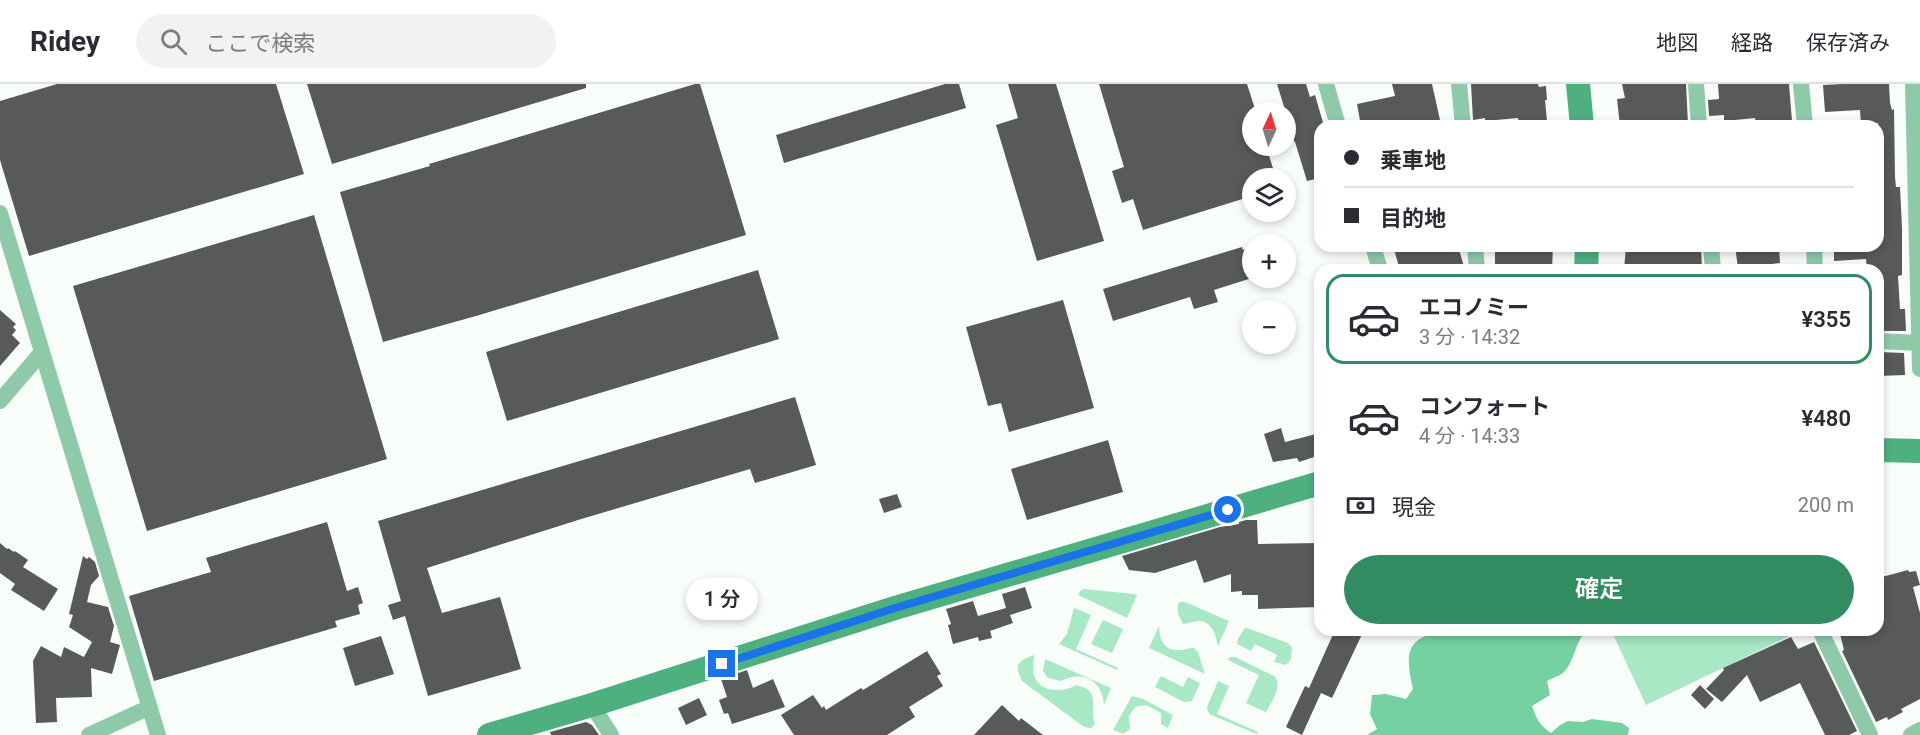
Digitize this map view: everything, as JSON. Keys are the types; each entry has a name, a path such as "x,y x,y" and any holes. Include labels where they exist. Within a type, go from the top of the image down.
{"street":[{"path":"1326,84 1336,120"},
{"path":"1459,84 1462,120"},
{"path":"1578,84 1581,120"},
{"path":"1695,84 1699,120"},
{"path":"1801,84 1804,120"},
{"path":"1913,84 1920,369"},
{"path":"0,213 158,735"},
{"path":"1884,341 1919,343"},
{"path":"0,401 42,352"},
{"path":"1884,450 1920,451"},
{"path":"489,735 592,705 906,605 1314,485"},
{"path":"1823,636 1870,735"},
{"path":"592,705 611,735"},
{"path":"89,735 148,708"},
{"path":"1911,735 1920,730"}],"green space":[{"path":"1084,589 1137,595 1127,618 1078,595"},
{"path":"1181,602 1229,621 1218,646 1214,633 1207,623 1198,621 1183,624 1178,614 1178,604"},
{"path":"1074,608 1091,615 1076,649 1118,668 1117,670 1059,644 1067,634"},
{"path":"1103,620 1123,629 1112,653 1091,644"},
{"path":"1159,626 1161,639 1169,648 1178,650 1194,648 1198,652 1205,674 1149,648"},
{"path":"1247,628 1288,643 1292,648 1291,659 1286,665 1274,662 1277,655 1255,644 1251,651 1237,644 1244,629"},
{"path":"1582,636 1568,667 1560,675 1547,681 1550,695 1532,706 1537,718 1541,725 1551,733 1568,721 1583,722 1592,719 1622,723 1629,728 1628,735 1367,735 1377,729 1370,714 1372,695 1386,694 1406,699 1413,689 1409,655 1417,641 1424,637"},
{"path":"1614,636 1790,636 1646,705"},
{"path":"1034,655 1035,677 1044,687 1063,690 1076,685 1089,691 1093,700 1095,724 1091,728 1084,727 1022,681 1018,671 1019,664"},
{"path":"1229,657 1235,657 1274,676 1277,680 1276,694 1266,712 1246,703 1259,675 1228,660"},
{"path":"1045,659 1111,688 1104,705 1100,689 1084,677 1061,681 1048,678 1043,671"},
{"path":"1161,676 1183,687 1188,677 1200,683 1192,701 1184,702 1155,687"},
{"path":"1218,681 1229,686 1217,714 1258,732 1257,734 1209,714 1207,707"},
{"path":"1132,696 1143,699 1173,715 1168,728 1161,724 1161,713 1146,705 1135,707 1129,716 1130,729 1123,734 1113,730"}],"building":[{"path":"57,84 276,84 304,174 29,256 0,160 0,101"},
{"path":"307,84 586,84 586,88 332,164"},
{"path":"700,84 746,235 383,342 340,192"},
{"path":"945,84 959,84 966,108 784,163 776,135"},
{"path":"1008,84 1056,84 1104,241 1037,261 996,125 1018,118"},
{"path":"1099,84 1247,84 1253,102 1242,102 1242,156 1269,156 1273,168 1242,168 1242,199 1143,230 1133,199 1122,203 1112,171 1124,167"},
{"path":"1277,84 1306,84 1310,97 1315,95 1322,120 1314,120 1314,179 1307,181 1296,145 1296,102 1283,102"},
{"path":"1392,84 1432,84 1440,120 1360,120 1357,104 1395,96"},
{"path":"1471,84 1546,86 1547,120 1518,120 1518,118 1485,120 1485,118 1473,120"},
{"path":"1622,84 1686,84 1688,120 1619,120 1617,99 1625,98"},
{"path":"1718,84 1789,84 1792,120 1755,120 1755,118 1724,120 1724,115 1709,116 1708,100 1719,99"},
{"path":"1889,84 1890,103 1892,110 1894,109 1896,187 1900,187 1902,275 1898,276 1900,309 1905,309 1906,331 1884,331 1884,264 1866,264 1866,259 1834,261 1834,252 1884,252 1884,120 1861,120 1860,110 1825,112 1823,85"},
{"path":"314,215 387,459 147,531 73,286"},
{"path":"1242,247 1242,281 1214,290 1218,302 1194,309 1190,297 1113,321 1103,289"},
{"path":"1395,252 1460,252 1463,264 1398,264"},
{"path":"1495,252 1553,252 1552,264 1495,264"},
{"path":"1626,252 1701,252 1702,264 1624,264"},
{"path":"1736,252 1779,252 1780,263 1737,264"},
{"path":"758,270 779,339 507,421 486,352"},
{"path":"1063,300 1094,408 1009,432 1001,403 988,406 966,327"},
{"path":"0,310 16,324 13,327 16,330 12,335 20,343 0,366"},
{"path":"1884,352 1904,353 1905,375 1884,376"},
{"path":"795,397 816,465 755,483 750,469 427,568 442,613 500,597 521,669 428,696 405,616 393,620 388,605 401,601 378,521"},
{"path":"1281,428 1285,442 1314,435 1314,457 1299,462 1297,458 1273,462 1264,434"},
{"path":"1108,440 1123,492 1027,520 1011,469"},
{"path":"897,494 902,507 884,513 879,499"},
{"path":"1257,520 1258,544 1314,543 1314,607 1258,609 1258,595 1242,595 1242,591 1231,592 1231,574 1204,583 1196,560 1155,573 1129,570 1122,556 1220,527 1239,524 1239,522"},
{"path":"327,522 347,591 358,587 363,603 358,605 360,614 335,621 337,627 154,681 129,596 211,572 206,558"},
{"path":"0,543 28,560 23,567 58,589 44,611 11,590 15,584 0,573"},
{"path":"83,556 95,562 99,576 91,585 87,602 108,607 114,626 110,642 120,645 112,674 91,668 92,697 56,698 57,722 36,723 33,661 41,646 61,657 64,647 84,657 92,642 69,627 73,615 69,614"},
{"path":"1908,570 1909,572 1916,571 1920,585 1913,587 1920,613 1920,699 1901,709 1903,712 1888,720 1887,717 1876,722 1842,651 1844,650 1840,636 1884,636 1884,576"},
{"path":"1025,587 1032,608 1010,615 1013,623 990,631 992,638 979,641 978,637 953,644 948,625 951,624 946,609 973,601 978,616 1006,608 1002,594"},
{"path":"381,636 394,674 355,686 343,648"},
{"path":"1332,636 1361,636 1332,698 1321,693 1302,735 1286,727 1305,686 1309,688"},
{"path":"1791,637 1798,649 1814,642 1857,731 1849,735 1825,735 1800,683 1760,702 1747,675 1722,702 1706,689 1724,670 1723,668"},
{"path":"927,651 941,674 937,676 943,686 909,707 915,717 887,735 794,735 781,715 813,695 826,710"},
{"path":"747,670 753,688 773,679 785,707 732,724 728,713 724,714 719,700 727,697 721,679"},
{"path":"1700,685 1714,699 1705,709 1691,695"},
{"path":"699,698 707,715 686,725 678,708"},
{"path":"1002,705 1019,721 1021,718 1043,735 974,735"},
{"path":"586,722 592,725 599,735 551,735 550,732"}],"route":[{"path":"722,664 895,608 1228,510"}]}
